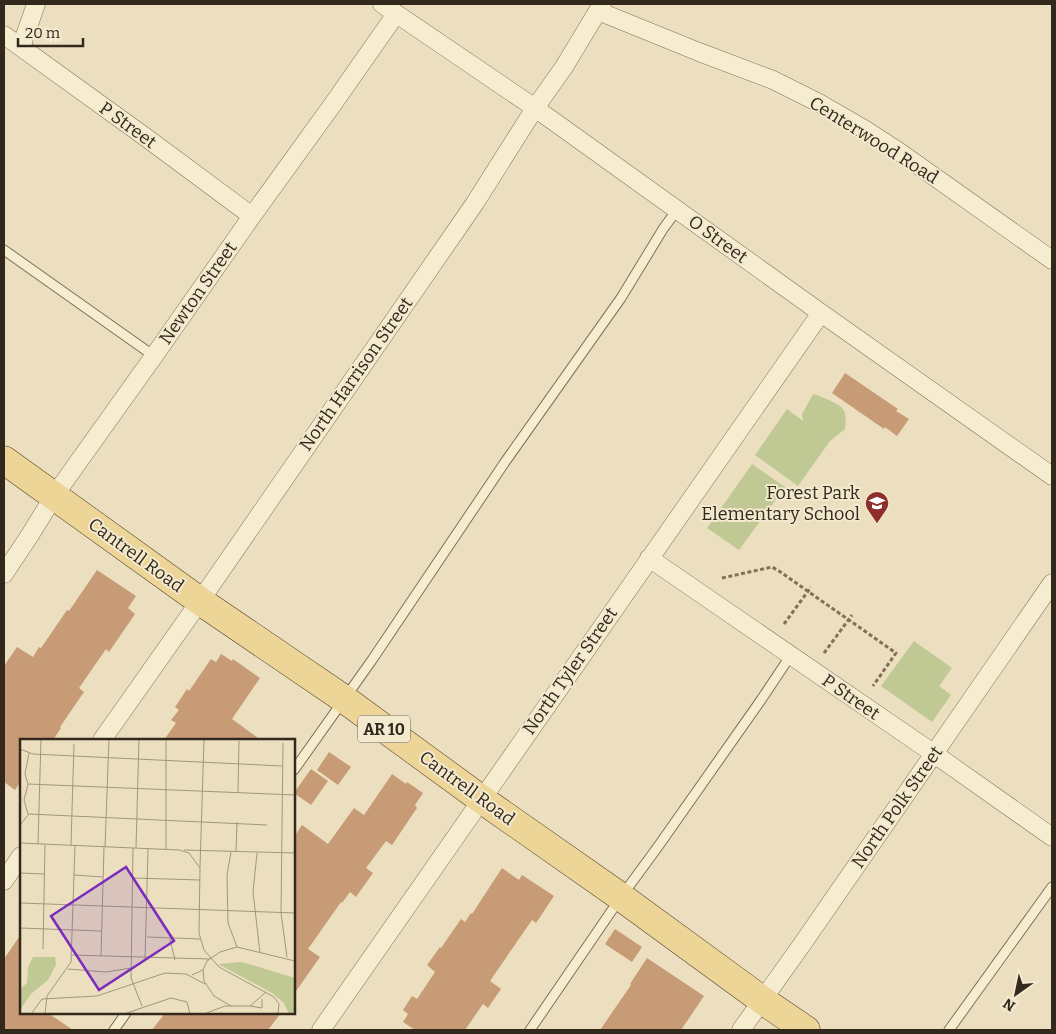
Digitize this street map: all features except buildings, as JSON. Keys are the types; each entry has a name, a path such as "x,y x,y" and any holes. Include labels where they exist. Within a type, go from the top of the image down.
{"main road":[{"name":"Cantrell Road","path":"4,460 200,601 344,699 481,799 806,1030"}],"street":[{"path":"21,47 36,4"},
{"name":"North Harrison Street","path":"103,739 475,203 535,108 564,67 600,7"},
{"name":"Centerwood Road","path":"600,7 699,52 773,80 819,103 898,151 1052,260"},
{"name":"O Street","path":"389,9 535,108 1052,476"},
{"name":"Newton Street","path":"4,574 54,496 333,104 389,9"},
{"name":"P Street","path":"4,35 252,216"},
{"name":"North Tyler Street","path":"321,1030 820,312"},
{"name":"P Street","path":"649,558 1052,837"},
{"name":"North Polk Street","path":"741,1030 1052,582"},
{"path":"4,881 20,857"}],"lane":[{"path":"295,769 372,660 505,462 621,298 663,229 677,210"},
{"path":"4,250 154,356"},
{"path":"530,1030 791,655"},
{"path":"949,1030 1052,887"},
{"path":"114,1030 125,1014"}],"path":[{"path":"722,578 772,568 780,571 849,620 896,654 873,686"},
{"path":"784,624 811,587"},
{"path":"824,654 852,615"}],"green space":[{"path":"813,394 842,407 846,417 845,429 830,441 798,486 755,455 787,409 803,421 802,414"},
{"path":"752,464 785,487 739,550 707,528"},
{"path":"914,641 952,668 939,686 951,695 932,722 881,686"}],"place":[{"name":"Forest Park Elementary School","path":"877,524"}]}
